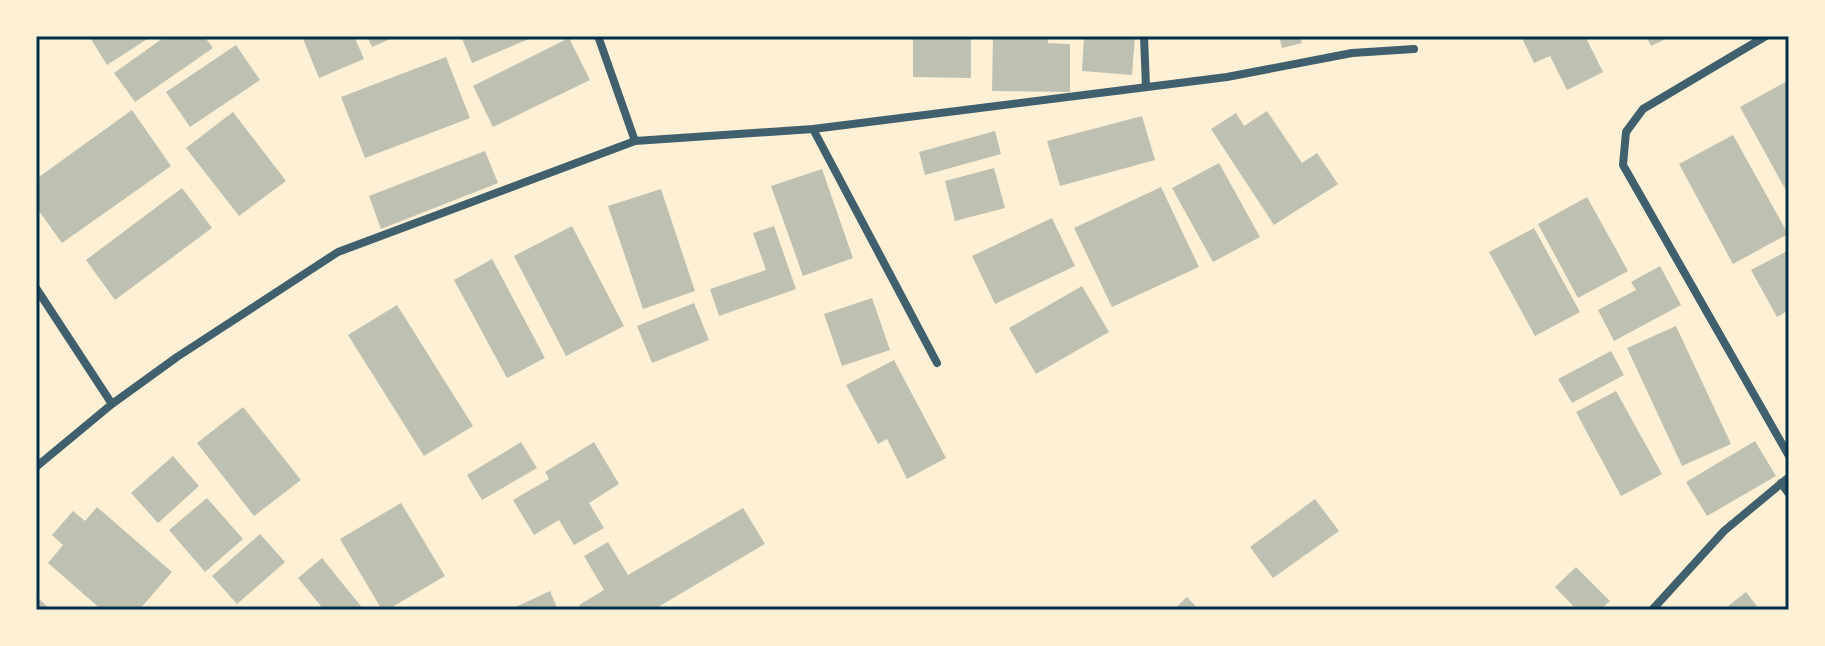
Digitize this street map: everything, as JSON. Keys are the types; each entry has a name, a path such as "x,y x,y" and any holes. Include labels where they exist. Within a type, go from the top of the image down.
{"street":[{"path":"598,36 635,141"},
{"path":"1144,36 1146,87"},
{"path":"1766,36 1643,109 1626,132 1623,165 1789,456"},
{"path":"36,467 112,404 177,357 338,252 635,141 813,129 1227,77 1352,53 1414,49"},
{"path":"813,129 937,363"},
{"path":"36,288 112,404"},
{"path":"1652,610 1724,531 1785,480 1789,494"}],"building":[{"path":"89,36 152,36 107,65"},
{"path":"166,36 204,36 213,48 135,102 114,73"},
{"path":"311,36 354,36 364,59 319,78 303,39"},
{"path":"367,36 397,36 372,47"},
{"path":"461,36 536,36 472,63"},
{"path":"913,36 971,36 971,78 913,77"},
{"path":"993,36 1048,36 1048,43 1070,44 1070,92 992,91"},
{"path":"1084,36 1135,36 1132,75 1082,71"},
{"path":"1279,36 1300,36 1302,43 1282,48"},
{"path":"1521,36 1585,36 1603,72 1567,90 1550,56 1534,63"},
{"path":"1646,36 1672,36 1651,46"},
{"path":"569,38 590,80 493,127 473,86"},
{"path":"236,45 260,80 190,127 166,92"},
{"path":"446,57 470,118 365,158 341,97"},
{"path":"1789,80 1789,196 1740,107"},
{"path":"132,110 171,166 62,243 36,207 36,179"},
{"path":"1267,111 1302,163 1317,153 1338,184 1274,225 1211,129 1236,113 1244,126"},
{"path":"233,112 286,181 239,216 186,148"},
{"path":"1142,116 1155,160 1060,186 1047,141"},
{"path":"995,131 1001,154 925,175 919,152"},
{"path":"1733,135 1788,234 1733,264 1679,164"},
{"path":"485,151 498,183 381,229 369,196"},
{"path":"1219,163 1260,237 1213,262 1172,188"},
{"path":"994,168 1005,208 955,221 945,181"},
{"path":"822,169 853,258 803,276 771,186"},
{"path":"1161,187 1199,267 1112,307 1074,228"},
{"path":"182,188 212,228 115,300 86,260"},
{"path":"661,189 695,291 643,309 608,206"},
{"path":"1587,197 1628,271 1578,298 1538,224"},
{"path":"1052,218 1075,266 995,304 972,256"},
{"path":"572,226 624,326 566,356 514,256"},
{"path":"774,226 796,289 719,316 710,289 766,270 753,233"},
{"path":"1534,228 1580,312 1535,336 1489,252"},
{"path":"1789,250 1789,310 1777,317 1751,270"},
{"path":"492,259 545,358 507,378 454,280"},
{"path":"1660,266 1681,305 1614,341 1598,310 1636,290 1631,282"},
{"path":"1082,286 1109,332 1036,374 1009,328"},
{"path":"872,298 890,350 842,366 824,314"},
{"path":"694,303 709,340 652,363 637,326"},
{"path":"397,305 473,426 424,456 348,335"},
{"path":"1676,326 1731,444 1682,466 1627,348"},
{"path":"1611,351 1624,375 1572,403 1558,379"},
{"path":"894,360 946,458 907,479 887,439 878,444 846,385"},
{"path":"1616,391 1662,474 1621,496 1576,412"},
{"path":"243,407 301,480 254,516 197,443"},
{"path":"1755,441 1776,476 1707,516 1686,482"},
{"path":"521,442 537,468 482,500 467,475"},
{"path":"594,442 619,484 589,503 604,528 574,545 559,520 534,535 513,500 549,479 545,472"},
{"path":"173,456 199,486 158,523 131,493"},
{"path":"207,498 243,539 205,572 169,530"},
{"path":"1315,499 1339,531 1273,578 1250,547"},
{"path":"401,503 445,576 382,610 340,539"},
{"path":"97,507 172,572 139,610 102,610 48,563 63,545 52,535 73,511 85,521"},
{"path":"743,508 765,544 653,610 582,610 579,605 604,590 584,556 608,542 628,575"},
{"path":"260,534 285,562 237,604 212,576"},
{"path":"322,558 364,610 324,610 298,578"},
{"path":"1576,567 1610,601 1600,610 1577,610 1555,587"},
{"path":"550,591 558,610 509,610"},
{"path":"1746,592 1760,610 1723,610"},
{"path":"36,596 51,610 36,610"},
{"path":"1187,597 1199,610 1173,610"}]}
